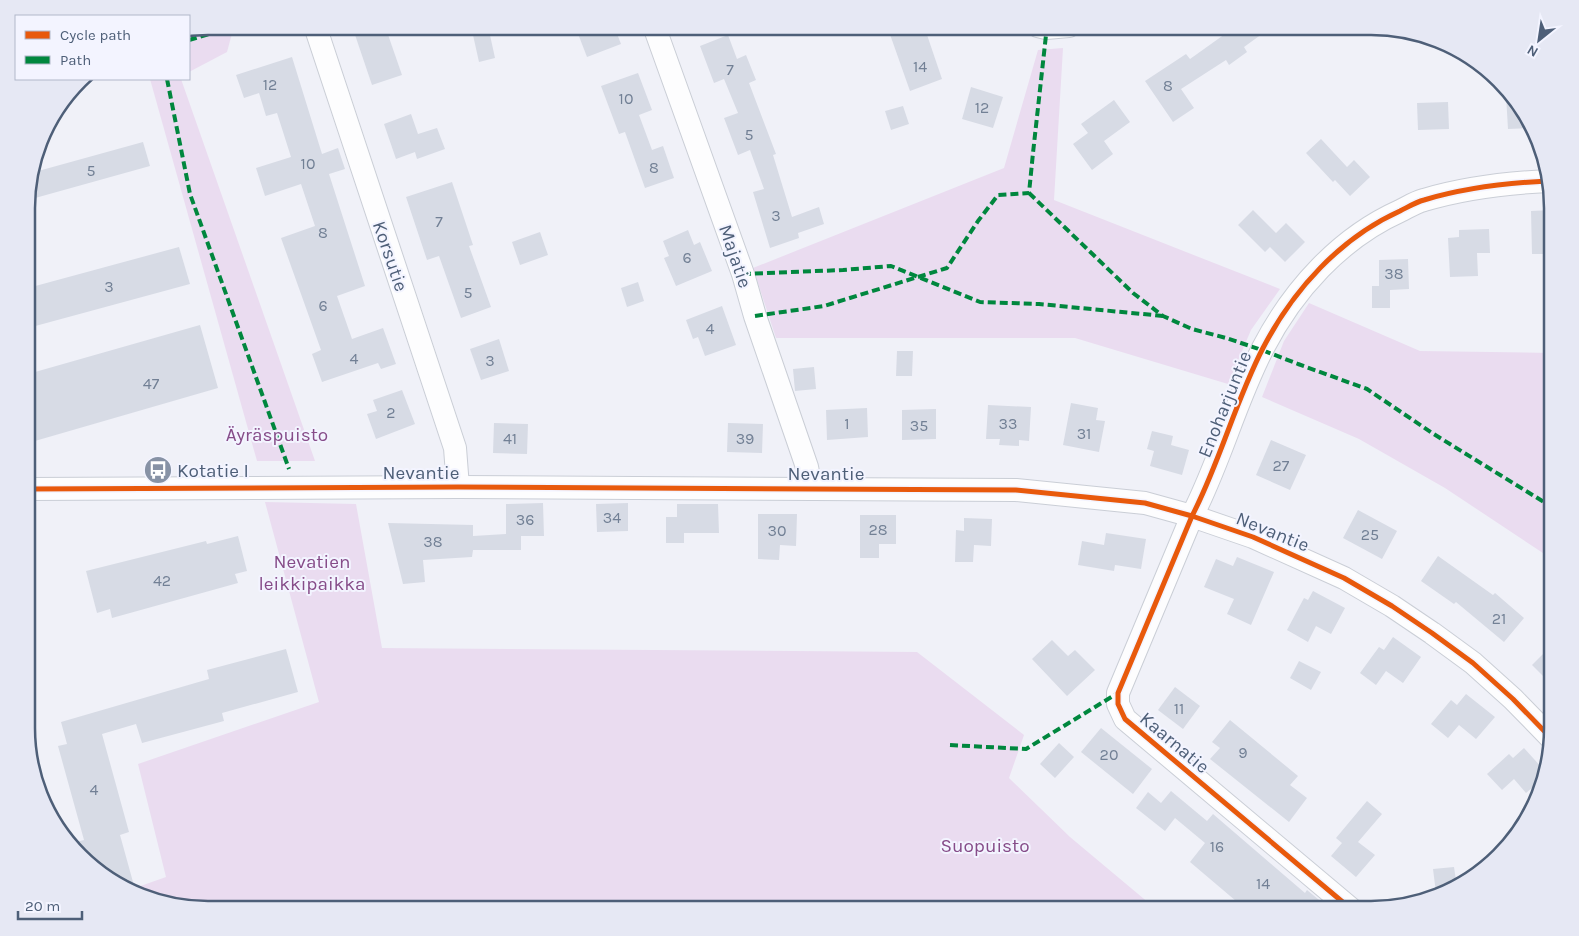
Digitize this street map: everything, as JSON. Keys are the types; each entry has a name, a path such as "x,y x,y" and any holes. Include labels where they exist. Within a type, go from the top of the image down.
{"street":[{"name":"Korsutie","path":"318,35 455,448 458,487"},
{"name":"Majatie","path":"657,35 742,274 807,467 811,488"},
{"name":"Enoharjuntie","path":"1192,516 1204,495 1262,350 1282,314 1296,294 1346,244 1372,225 1422,200 1464,190 1542,182"},
{"name":"Nevantie","path":"35,488 458,487 1016,490 1145,504 1192,516 1253,537 1344,578 1392,606 1473,663 1513,699 1544,731"},
{"name":"Kaarnatie","path":"1192,516 1118,693 1118,704 1125,719 1341,901"}],"green space":[{"path":"232,35 227,52 190,71 190,36"},
{"path":"1063,48 1054,200 1280,289 1251,330 1228,384 1075,338 776,338 753,268 1004,168 1038,50"},
{"name":"Äyräspuisto","path":"150,80 181,80 315,461 257,461"},
{"path":"1309,303 1420,351 1544,353 1544,554 1445,488 1359,439 1262,397 1284,341"},
{"path":"265,502 356,504 382,648 917,652 1024,735 1009,778 1070,837 1146,901 208,901 186,900 163,895 139,887 166,877 138,764 319,702"}],"building":[{"path":"355,35 388,35 402,75 372,85"},
{"path":"473,35 490,35 495,58 479,62"},
{"path":"578,35 618,35 621,44 587,57"},
{"path":"728,35 737,59 746,55 756,80 749,83 776,154 773,155 792,217 819,207 824,224 798,233 799,238 770,248 753,192 764,189 750,150 738,155 724,118 738,113 724,79 714,83 700,46"},
{"path":"890,35 927,35 942,79 910,91"},
{"path":"1224,35 1261,35 1244,47 1247,52 1229,65 1226,60 1181,89 1194,108 1173,122 1145,81 1186,54 1190,59"},
{"path":"292,57 322,154 338,148 345,169 329,174 365,286 337,296 352,339 383,328 396,364 381,369 378,363 322,382 312,354 321,350 281,238 315,226 301,184 265,196 256,168 291,157 277,113 266,116 259,93 244,98 236,75"},
{"path":"638,73 652,110 639,115 652,150 663,146 674,178 645,188 625,132 619,134 601,86"},
{"path":"971,87 1003,97 993,128 962,119"},
{"path":"1114,100 1130,122 1104,141 1113,154 1092,170 1073,144 1088,133 1081,124"},
{"path":"1506,101 1524,128 1508,129"},
{"path":"1448,102 1449,129 1418,130 1417,103"},
{"path":"903,106 909,124 891,130 885,111"},
{"path":"411,114 418,134 437,128 445,149 417,159 415,152 396,159 384,124"},
{"path":"1321,139 1347,167 1354,160 1370,177 1350,196 1335,180 1333,182 1306,153"},
{"path":"143,142 150,166 35,198 39,171"},
{"path":"452,182 473,245 469,246 491,307 461,318 439,256 427,260 406,197"},
{"path":"1253,210 1276,233 1286,223 1305,242 1285,262 1270,247 1265,252 1238,225"},
{"path":"1544,210 1544,254 1532,254 1531,211"},
{"path":"1489,229 1490,253 1477,253 1478,276 1450,277 1448,238 1459,237 1459,230"},
{"path":"688,230 694,245 700,242 712,271 676,286 664,258 669,256 663,241"},
{"path":"540,232 548,255 520,265 512,242"},
{"path":"179,247 190,284 35,326 35,286"},
{"path":"1408,259 1409,289 1390,290 1390,308 1372,308 1372,286 1379,286 1379,260"},
{"path":"638,282 644,301 627,307 621,288"},
{"path":"722,306 736,345 705,356 698,337 693,339 686,320"},
{"path":"200,325 218,388 35,441 35,372"},
{"path":"499,339 509,371 481,380 470,349"},
{"path":"897,351 913,351 912,376 896,376"},
{"path":"814,367 816,389 795,391 793,369"},
{"path":"402,390 415,424 376,439 367,414 377,411 373,400"},
{"path":"1071,403 1098,408 1096,420 1105,421 1099,452 1063,445"},
{"path":"988,405 1031,407 1029,441 1019,440 1019,446 999,445 1000,439 986,439"},
{"path":"867,408 868,437 827,440 826,410"},
{"path":"936,409 936,439 902,440 902,410"},
{"path":"494,423 528,424 527,454 493,453"},
{"path":"728,423 763,424 762,453 727,452"},
{"path":"1152,431 1173,436 1171,445 1189,450 1182,475 1150,466 1154,451 1147,449"},
{"path":"1271,440 1306,455 1290,490 1256,475"},
{"path":"543,503 544,536 521,536 521,550 473,550 472,557 423,560 425,582 403,584 388,523 473,525 473,536 506,534 506,504"},
{"path":"628,503 628,531 597,532 596,504"},
{"path":"677,504 718,504 719,533 684,533 684,543 666,543 666,517 677,517"},
{"path":"1358,510 1397,531 1382,559 1343,538"},
{"path":"758,514 797,514 796,546 780,545 779,560 758,559"},
{"path":"860,515 896,515 896,544 879,544 879,558 860,558"},
{"path":"964,518 992,519 991,546 974,545 973,562 955,562 956,530 964,531"},
{"path":"1106,533 1146,539 1141,569 1115,565 1114,571 1078,565 1082,541 1104,545"},
{"path":"238,536 247,571 235,574 238,583 112,618 110,609 97,613 86,571 206,541 207,544"},
{"path":"1438,556 1493,595 1495,593 1524,618 1504,642 1456,602 1454,604 1421,581"},
{"path":"1237,557 1274,572 1251,625 1227,614 1234,599 1204,587 1216,559 1233,566"},
{"path":"1313,591 1345,608 1331,634 1316,626 1308,642 1287,630 1304,598 1308,600"},
{"path":"1393,637 1421,657 1403,683 1386,671 1376,685 1360,673 1379,647 1384,650"},
{"path":"1052,640 1068,656 1075,650 1095,670 1067,696 1032,659"},
{"path":"286,649 298,692 222,713 224,721 142,743 136,724 102,734 129,832 120,835 133,882 131,882 103,865 78,842 84,840 58,746 67,744 61,722 209,679 207,670"},
{"path":"1544,653 1544,677 1532,665"},
{"path":"1299,661 1321,672 1311,690 1290,678"},
{"path":"1175,687 1200,706 1183,729 1158,710"},
{"path":"1466,694 1495,717 1476,739 1459,725 1448,738 1431,724 1451,700 1457,705"},
{"path":"1230,720 1298,776 1290,785 1307,798 1289,822 1210,759 1220,748 1212,742"},
{"path":"1101,728 1152,769 1133,794 1081,752"},
{"path":"1059,743 1074,757 1055,778 1040,764"},
{"path":"1524,748 1540,766 1533,787 1526,793 1514,779 1502,790 1487,774 1509,754 1513,758"},
{"path":"1171,791 1207,821 1213,814 1305,893 1307,890 1320,901 1236,901 1190,862 1205,843 1175,818 1165,831 1136,808 1148,792 1161,803"},
{"path":"1367,801 1382,814 1358,842 1375,855 1356,877 1331,856 1342,843 1336,838"},
{"path":"1454,867 1456,879 1435,889 1433,869"}],"marked path":[{"path":"190,40 205,35"},
{"path":"755,316 824,306 947,268 978,221 998,195 1029,193 1046,35"},
{"path":"167,80 190,194 289,469"},
{"path":"1029,193 1133,293 1163,316 1192,329 1262,350 1367,389 1432,433 1544,502"},
{"path":"743,274 891,266 980,302 1039,304 1163,316"},
{"path":"950,745 1026,749 1118,693"}],"cycle path":[{"path":"1341,901 1125,719 1118,704 1118,693 1211,475 1253,369 1275,327 1304,286 1338,251 1358,236 1378,222 1418,202 1470,189 1542,182"},
{"path":"35,489 458,487 1016,490 1145,503 1192,516 1253,537 1344,578 1392,606 1473,663 1513,699 1544,731"}],"place":[{"name":"Kotatie I","path":"158,470"}],"park label":[{"name":"Nevatien leikkipaikka","path":"312,572"},
{"name":"Suopuisto","path":"985,845"}]}
